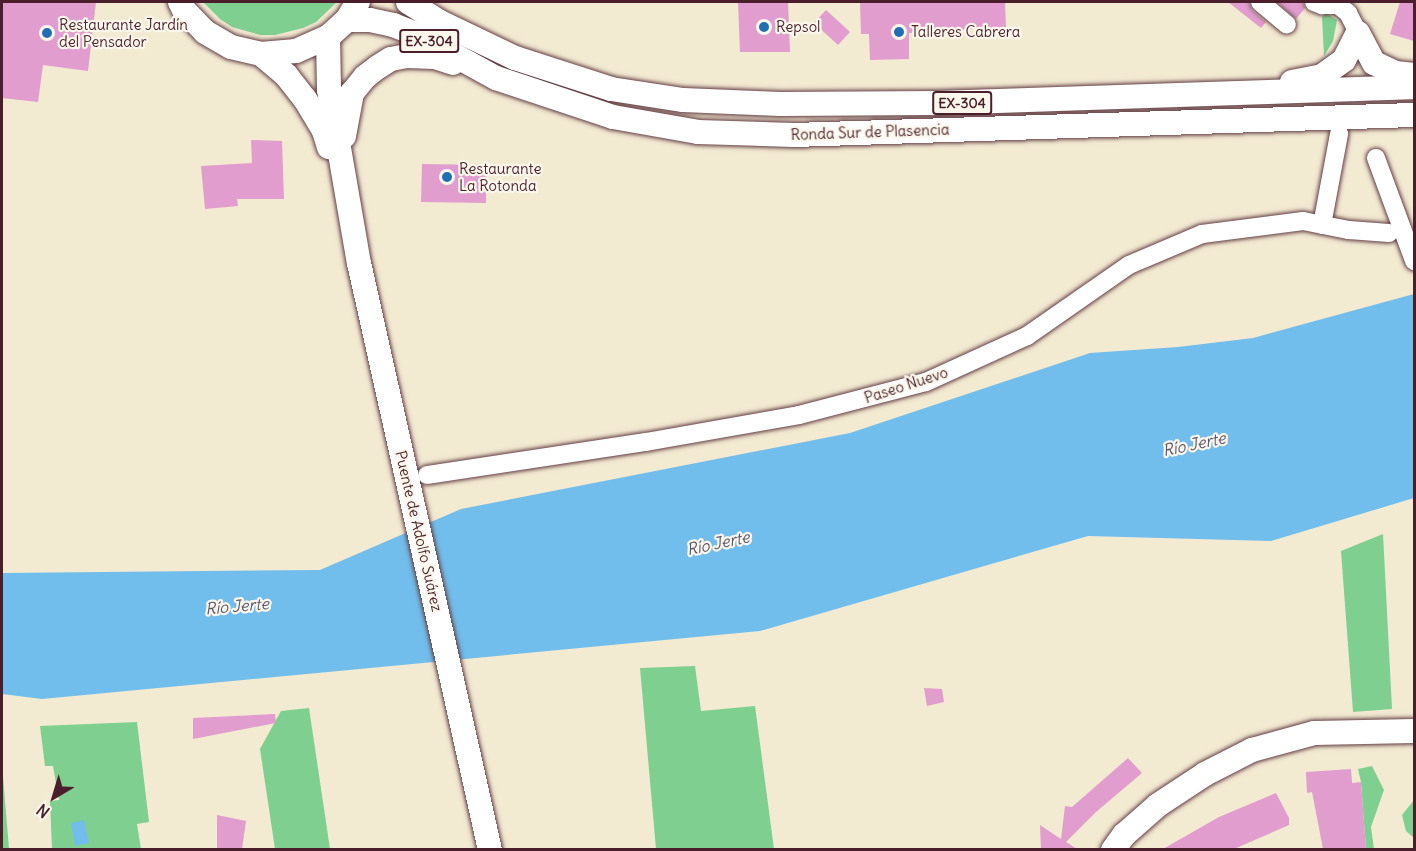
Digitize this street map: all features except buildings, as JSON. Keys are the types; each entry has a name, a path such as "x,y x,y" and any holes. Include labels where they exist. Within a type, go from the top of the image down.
{"main road":[{"name":"Ronda Sur de Plasencia","path":"180,2 184,10 205,32 231,47 261,54 296,51 328,37 353,10 370,20 414,33 496,78 613,117 708,132 794,135 1414,115"},
{"name":"Ronda Sur de Plasencia","path":"408,2 438,21 515,58 611,89 683,100 780,104 935,104 1212,96 1414,87"},
{"path":"1212,96 1322,76 1344,60 1358,33"},
{"path":"1358,33 1374,63 1395,73 1414,75"},
{"path":"328,37 329,90 350,213"},
{"path":"261,54 286,75 324,131 350,213"},
{"path":"342,166 346,120 352,93 365,77 385,63 407,56 435,57 496,78"},
{"name":"Puente de Adolfo Suárez","path":"350,213 359,263 490,849"},
{"path":"1113,849 1124,835 1158,805 1205,774 1252,750 1314,733 1414,731"}],"street":[{"path":"1260,2 1287,25"},
{"path":"1314,2 1322,5 1336,3 1348,13 1358,33"},
{"path":"1322,225 1339,134"},
{"path":"1376,158 1414,261"},
{"name":"Paseo Nuevo","path":"427,475 635,444 799,415 926,382 1027,336 1078,303 1103,281 1129,265 1202,234 1303,221 1389,233"}],"green space":[{"path":"203,2 337,2 316,22 303,28 275,35 260,35 232,27"},
{"path":"1326,13 1337,20 1333,41 1324,56 1322,17"},
{"path":"1383,534 1392,709 1353,712 1341,551"},
{"path":"695,666 701,711 755,706 774,849 656,849 640,668"},
{"path":"309,708 330,849 275,849 260,749 281,711"},
{"path":"137,722 149,822 137,824 141,849 52,849 50,801 59,800 53,766 45,766 40,726"},
{"path":"2,764 9,849 2,849"},
{"path":"1372,766 1384,790 1371,827 1374,849 1366,849 1358,769"},
{"path":"1414,800 1414,838 1406,831 1402,815"}],"water":[{"name":"Río Jerte","path":"1414,294 1414,498 1271,541 1088,536 760,631 42,699 2,694 2,573 320,570 461,509 850,433 1090,353 1178,347 1253,338"},
{"path":"84,820 89,843 75,846 71,823"}],"place":[{"name":"Repsol","path":"764,27"},
{"name":"Talleres Cabrera","path":"899,32"},
{"name":"Restaurante Jardín del Pensador","path":"47,33"},
{"name":"Restaurante La Rotonda","path":"447,177"}]}
